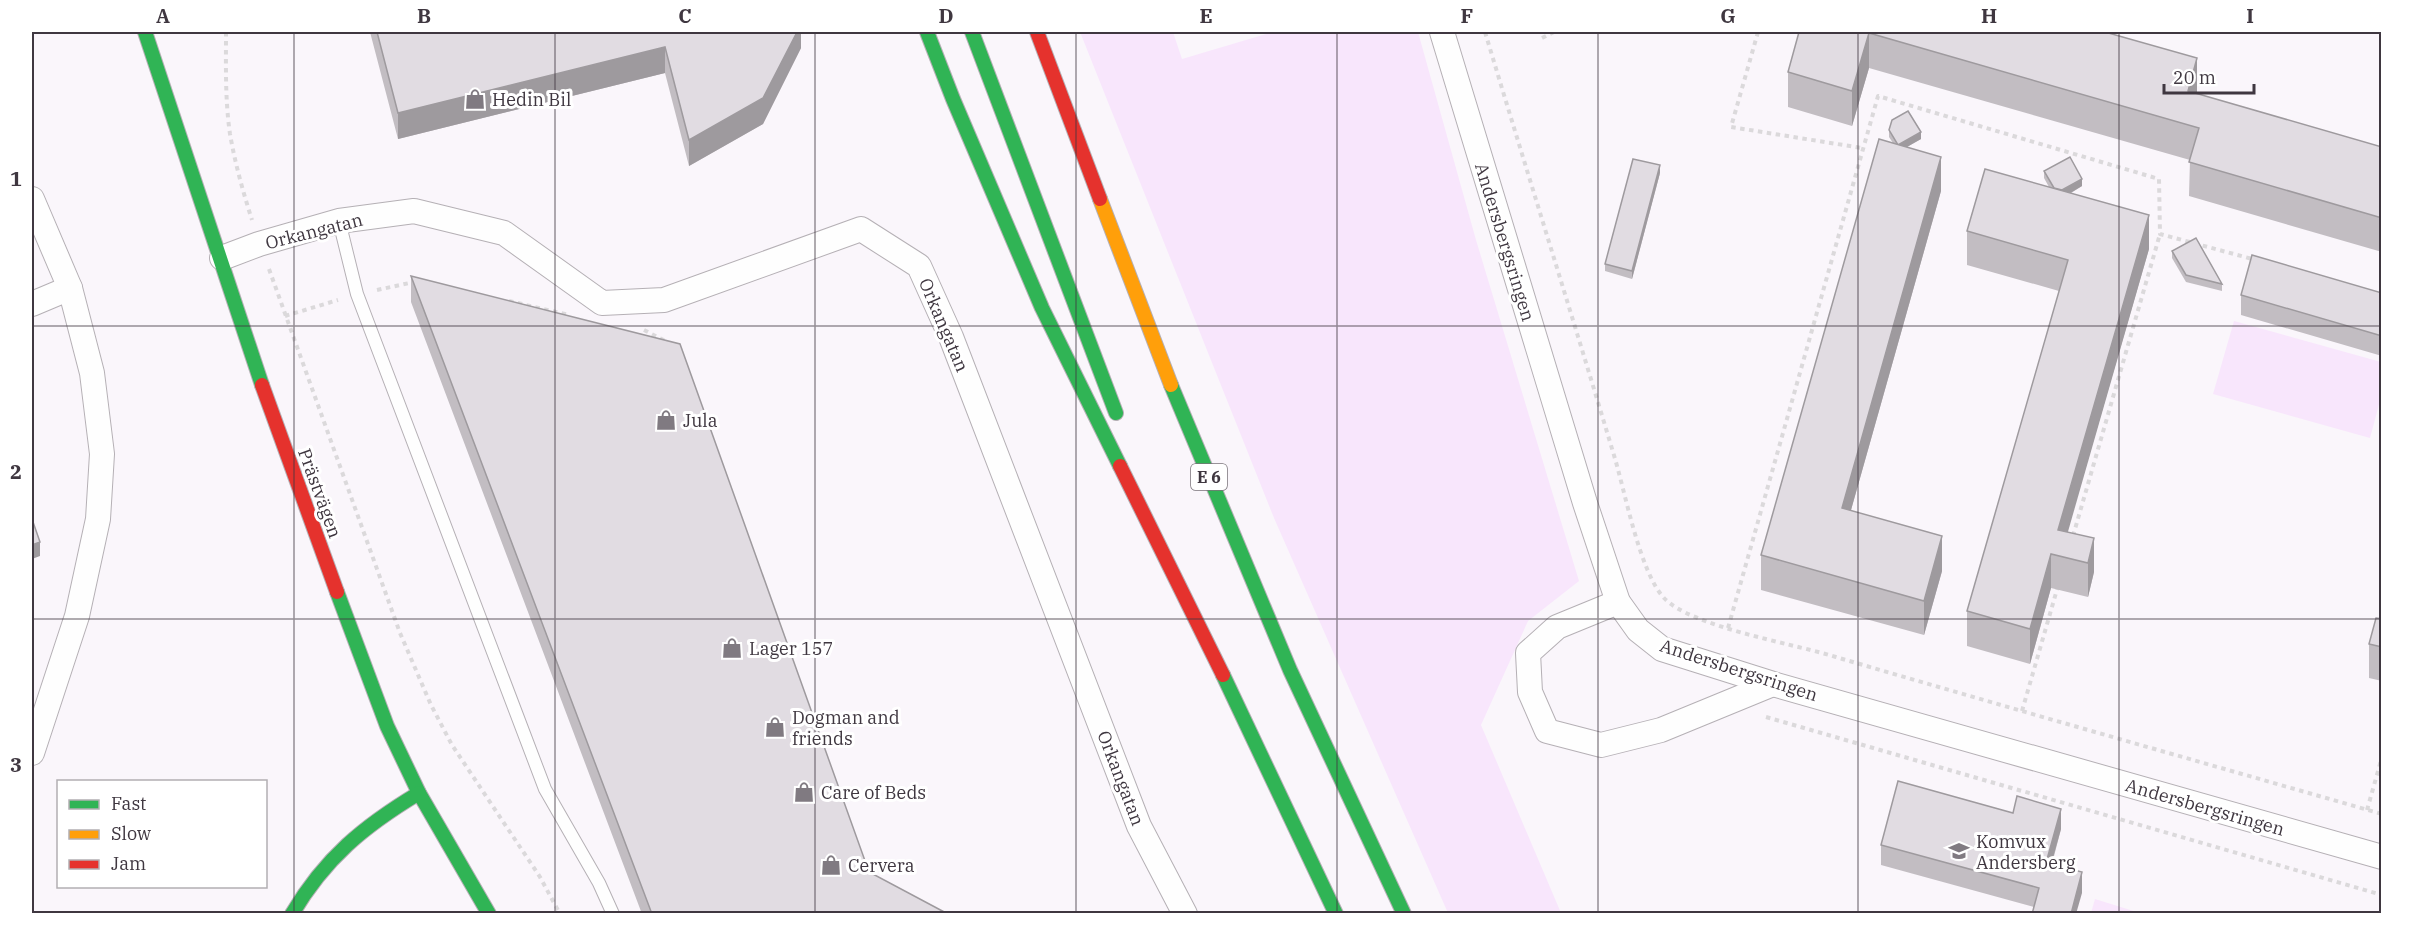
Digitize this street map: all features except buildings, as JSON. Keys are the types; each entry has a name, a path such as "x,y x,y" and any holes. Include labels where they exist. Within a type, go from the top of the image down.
{"main road":[{"name":"Prästvägen","path":"145,32 222,258 275,426 387,726 419,793 489,914"},
{"path":"927,32 1042,308 1233,694 1336,914"},
{"path":"972,32 1122,430"},
{"name":"E 6","path":"1037,32 1164,369 1290,670 1404,914"},
{"path":"1150,496 1233,694"},
{"path":"292,914 306,888 333,854 362,828 419,793"}],"street":[{"name":"Andersbergsringen","path":"1442,32 1585,504 1618,602 1638,630 1662,649 1773,684 2382,857"},
{"path":"32,199 70,288 92,373 102,454 98,519 77,616 32,753"},
{"name":"Orkangatan","path":"222,258 259,244 339,221 414,212 504,233 602,303 664,300 861,229 919,266 951,337 1139,826 1185,914"},
{"path":"32,304 70,288"},
{"path":"1618,602 1557,627 1528,652 1530,692 1547,731 1600,746 1661,730 1773,684"}],"lane":[{"path":"339,221 357,294 545,789 599,883 614,914"}],"path":[{"path":"226,32 227,104 230,134 241,186 259,244 400,633 431,705 452,745 540,877 560,914"},
{"path":"1485,32 1645,564 1654,584 1665,599 1678,610 1699,620 1812,650 2382,814"},
{"path":"1542,38 1554,32"},
{"path":"1758,32 1731,127 1862,148"},
{"path":"1728,628 1878,96 2159,179 2160,234 2071,541"},
{"path":"2160,234 2259,261"},
{"path":"285,316 357,294 414,282 423,284"},
{"path":"498,299 579,318"},
{"path":"636,328 647,330 669,342 673,351"},
{"path":"2022,711 2061,575"},
{"path":"1749,694 1758,714 2382,895"},
{"path":"2367,810 2382,757"}],"shaded area":[{"path":"1080,32 1173,32 1182,59 1273,32 1418,32 1476,240 1579,581 1528,621 1481,725 1561,913 1448,913 1274,518"},
{"path":"2234,321 2381,362 2381,397 2370,438 2213,394"},
{"path":"2095,899 2140,913 2091,913"}],"traffic: fast":[{"path":"145,32 262,385"},
{"path":"927,32 1042,308 1120,466"},
{"path":"972,32 1116,413"},
{"path":"1171,385 1290,670 1404,914"},
{"path":"337,592 387,726 419,793 489,914"},
{"path":"1223,675 1336,914"},
{"path":"292,914 318,876 347,845 363,831 419,793"}],"traffic: slow":[{"path":"1100,199 1171,385"}],"traffic: jam":[{"path":"1037,32 1100,199"},
{"path":"262,385 337,592"},
{"path":"1120,466 1223,675"}],"place":[{"name":"Hedin Bil","path":"475,99"},
{"name":"Jula","path":"666,420"},
{"name":"Lager 157","path":"732,648"},
{"name":"Dogman and friends","path":"775,727"},
{"name":"Care of Beds","path":"804,792"},
{"name":"Komvux Andersberg","path":"1959,851"},
{"name":"Cervera","path":"831,865"}]}
